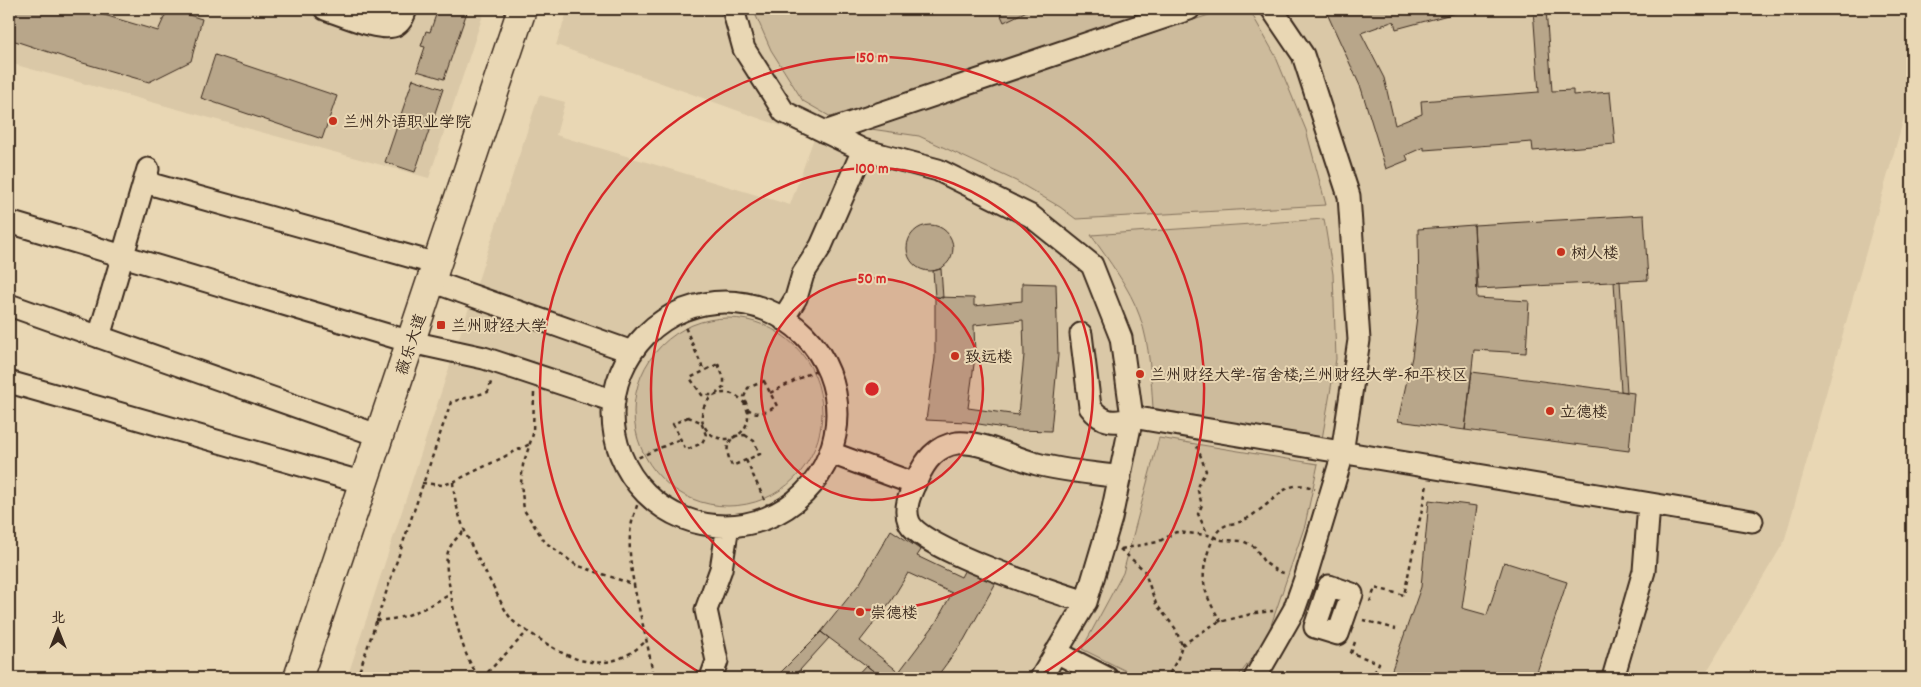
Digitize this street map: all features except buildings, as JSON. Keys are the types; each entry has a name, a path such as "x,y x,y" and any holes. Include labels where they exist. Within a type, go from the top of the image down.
{"main road":[{"name":"薇乐大道","path":"298,678 522,9"}],"street":[{"path":"325,9 384,28 397,25 402,20 406,9"},
{"path":"733,9 744,49 784,112 863,150 938,170 1023,212 1092,265 1121,338 1132,417 1120,477 1113,543 1086,602 1041,678"},
{"path":"825,132 1189,9"},
{"path":"1255,678 1300,595 1342,453 1359,340 1349,196 1303,55 1272,9"},
{"path":"783,319 796,298 803,274 821,246 863,150"},
{"path":"99,337 146,175 434,273 632,352"},
{"path":"9,222 410,342 498,363 614,401"},
{"path":"706,304 738,304 761,309 783,319 808,339 826,365 832,380 837,412 831,453 812,485 788,507 772,516 744,524 728,526 712,525 681,517 654,501 642,490 624,464 614,433 614,401 622,371 632,352 650,332 679,313 706,304"},
{"path":"9,305 380,436"},
{"path":"1081,334 1090,407 1104,420 1123,421 1132,417 1752,521"},
{"path":"9,382 364,483"},
{"path":"1086,602 1003,575 923,537 915,531 906,514 906,504 924,464 932,454 944,447 956,444 970,444 1039,465 1120,477"},
{"path":"831,453 915,484"},
{"path":"1613,678 1644,571 1649,504"},
{"path":"711,678 717,661 706,610 721,569 728,526"},
{"path":"1300,595 1322,606 1329,586 1352,594 1360,619"},
{"path":"1056,652 1107,678"}],"path":[{"path":"679,313 704,371"},
{"path":"356,678 422,483 452,402 488,392 498,363"},
{"path":"715,395 706,397 698,393 690,378 718,364 724,382 722,390 715,395 705,405 702,419 704,426 706,435 702,444 686,450 673,424 693,417 704,426 714,436 728,438 735,436 745,435 754,441 760,454 732,466 727,449 731,440 735,436 741,432 748,420 746,406 744,396 752,386 764,380 777,406 758,414 751,412 746,406 736,396 729,393 715,395"},
{"path":"770,393 826,365"},
{"path":"535,375 533,434 520,483 524,510 545,542 576,565 635,585"},
{"path":"1191,427 1206,472 1197,487 1202,505 1198,514 1208,535"},
{"path":"624,464 680,439"},
{"path":"422,483 443,486 530,444"},
{"path":"746,460 772,516"},
{"path":"1372,678 1379,663 1351,653 1360,619 1374,588 1404,594 1431,468"},
{"path":"453,482 454,501 463,532 513,620 558,653 580,661 603,663 620,660 635,652 647,640"},
{"path":"1221,622 1203,586 1203,571 1213,538 1224,526 1241,522 1260,510 1277,494 1295,485 1306,485 1330,496"},
{"path":"642,490 630,533 632,571 653,678"},
{"path":"463,532 449,545 446,557 451,594 467,656 477,675 482,678 528,631"},
{"path":"1113,543 1158,542 1176,532 1243,541 1255,547 1264,562 1300,595 1255,613 1221,622 1182,645"},
{"path":"1113,543 1144,570 1156,604 1175,628 1182,645 1178,658 1167,678"},
{"path":"376,620 394,621 414,614 451,594"},
{"path":"1360,619 1396,629"}],"shaded area":[{"name":"兰州外语职业学院","path":"9,9 485,9 429,178 9,63"},
{"name":"兰州财经大学-宿舍楼;兰州财经大学-和平校区","path":"568,9 1912,9 1912,89 1784,542 1703,678 347,678 539,95 565,102 556,135 790,205 814,138 556,45"},
{"path":"753,9 1164,9 831,117 803,101 771,50"},
{"path":"1227,9 1249,9 1275,55 1306,130 1326,205 1076,219 1060,207 1016,181 919,136 864,128"},
{"path":"1324,219 1333,274 1336,359 1322,439 1153,408 1148,350 1140,317 1125,285 1091,235"},
{"path":"737,318 746,319 773,329 795,345 807,360 815,376 821,394 821,430 815,448 807,464 795,479 780,491 764,499 746,505 719,506 710,505 683,495 668,485 655,472 645,457 635,430 634,403 635,394 645,367 655,352 668,339 683,329 710,319"},
{"path":"1159,438 1318,464 1305,525 1266,640 1237,678 1140,678 1082,649 1123,573"}],"place":[{"name":"兰州外语职业学院","path":"333,121"},
{"name":"树人楼","path":"1561,252"},
{"name":"兰州财经大学","path":"441,325"},
{"name":"致远楼","path":"955,356"},
{"name":"兰州财经大学-宿舍楼;兰州财经大学-和平校区","path":"1140,374"},
{"name":"立德楼","path":"1550,411"},
{"name":"崇德楼","path":"860,612"}]}
